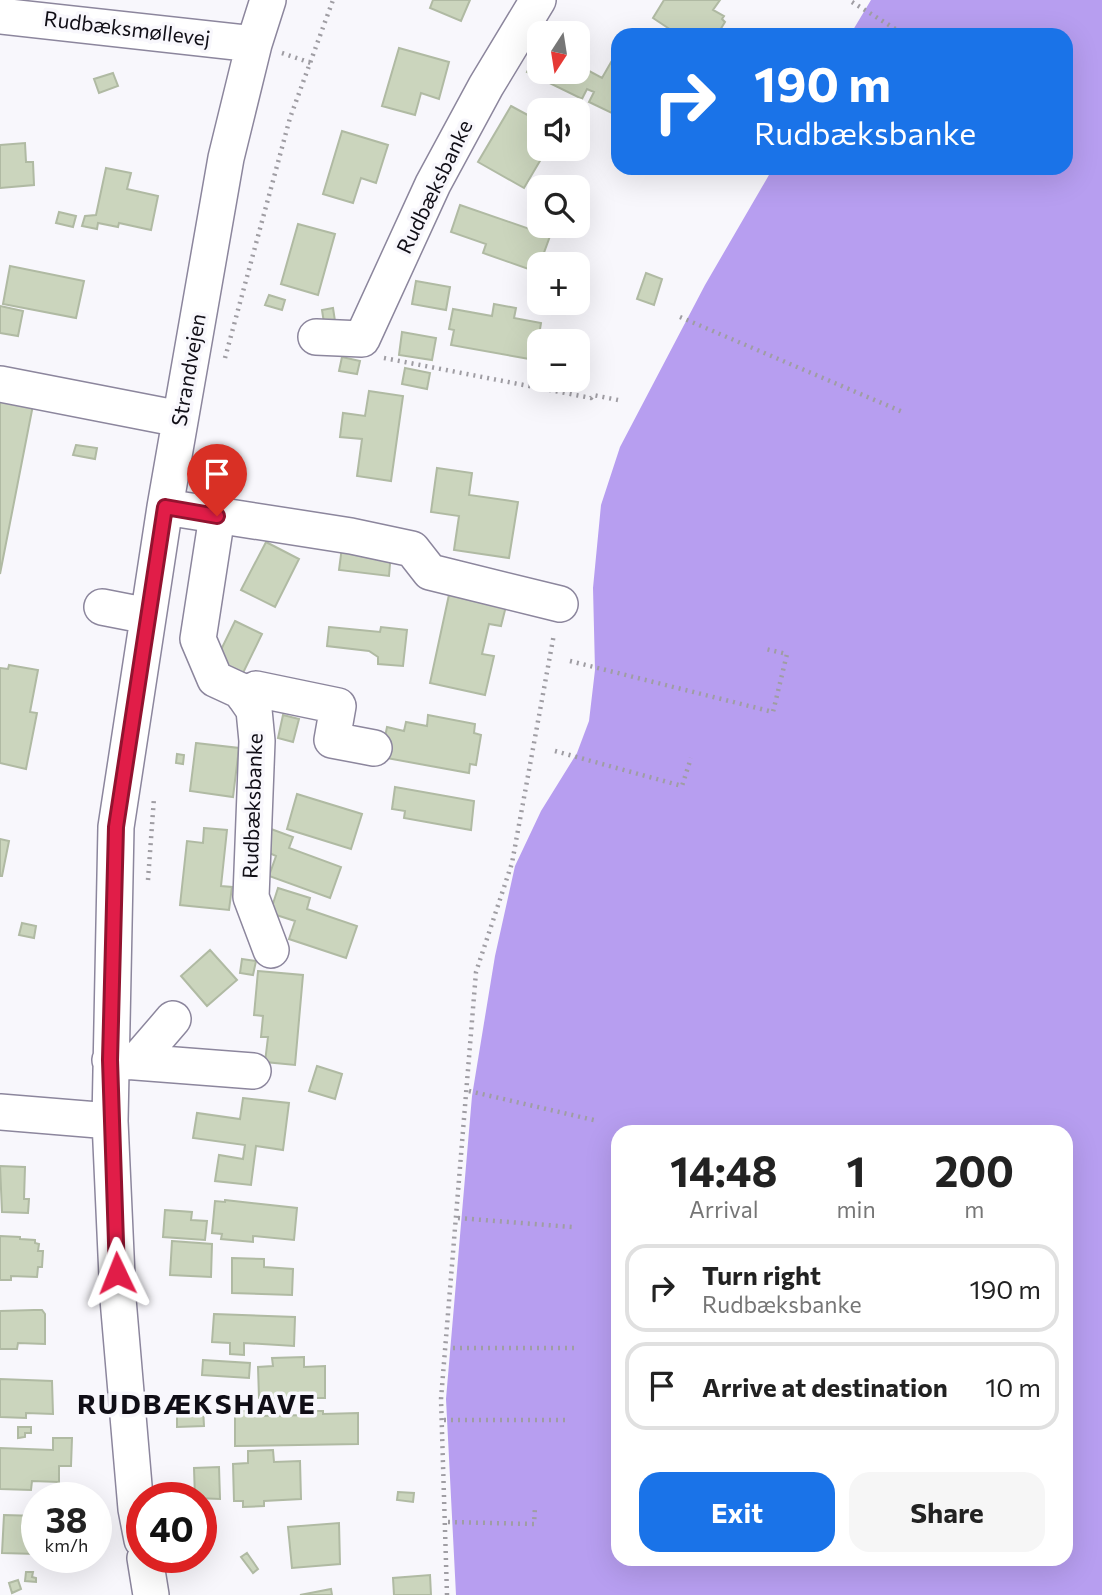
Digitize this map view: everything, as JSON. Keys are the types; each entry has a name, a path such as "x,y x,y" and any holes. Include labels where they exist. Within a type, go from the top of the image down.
{"street":[{"name":"Strandvejen","path":"134,1482 118,1299 110,1121 123,1061 116,827 165,507 226,158 254,44 268,0"},
{"name":"Rudbæksbanke","path":"362,339 433,184 486,86 538,0"},
{"name":"Rudbæksmøllevej","path":"0,16 254,44"},
{"path":"316,337 362,339"},
{"path":"0,384 180,419"},
{"path":"165,507 351,536 412,549 430,572 560,604"},
{"path":"217,516 198,639 215,679 241,691 244,696 256,690 338,706 332,740 374,748"},
{"path":"102,607 148,616"},
{"name":"Rudbæksbanke","path":"244,696 254,710 257,741 251,897 271,950"},
{"path":"123,1061 173,1019"},
{"path":"123,1061 253,1071"},
{"path":"0,1112 110,1121"},
{"path":"147,1573 151,1595"}],"path":[{"path":"223,363 290,118 333,0"},
{"path":"852,2 894,28"},
{"path":"680,317 905,414"},
{"path":"362,339 369,355 592,398 593,395 618,400"},
{"path":"447,1595 441,1398 476,972 512,863 560,604"},
{"path":"570,662 773,712 787,654 766,649"},
{"path":"555,751 682,786 691,758"},
{"path":"469,1091 598,1121"},
{"path":"458,1218 572,1227"},
{"path":"453,1348 576,1348"},
{"path":"444,1420 569,1420"},
{"path":"448,1522 534,1524 535,1507"}],"shaded area":[{"path":"871,0 1102,0 1102,1595 456,1595 446,1399 472,1096 495,956 515,866 541,811 577,753 589,721 595,670 593,588 601,505 620,447 705,285 769,175 1073,175 1073,28 854,28"}],"building":[{"path":"433,0 470,0 461,21 430,8"},
{"path":"664,0 720,0 713,10 724,16 722,19 725,22 721,28 668,28 653,18"},
{"path":"399,48 449,62 439,99 421,93 415,115 382,106"},
{"path":"611,62 611,113 590,102 594,92 587,89 580,98 551,84 590,84 590,72 602,78"},
{"path":"113,73 118,86 99,93 94,79"},
{"path":"511,106 527,115 527,161 540,161 532,175 527,175 524,188 478,162"},
{"path":"342,131 388,145 376,183 361,178 353,203 323,194"},
{"path":"25,143 26,162 33,162 34,185 0,188 0,145"},
{"path":"106,168 131,173 127,189 158,196 151,230 119,223 118,227 98,223 97,229 82,226 85,216 96,215"},
{"path":"460,205 527,228 527,238 549,238 544,252 527,252 527,268 483,253 486,244 451,232"},
{"path":"59,212 76,216 73,227 56,223"},
{"path":"298,224 335,234 318,295 281,284"},
{"path":"10,266 84,281 76,318 3,304"},
{"path":"646,273 662,279 654,305 637,299"},
{"path":"416,281 450,287 446,310 412,304"},
{"path":"269,295 285,300 282,310 265,305"},
{"path":"494,304 516,308 514,318 541,323 540,329 527,329 527,359 451,345 454,330 449,329 453,309 492,316"},
{"path":"0,306 23,311 18,336 0,333"},
{"path":"333,308 335,321 324,323 322,310"},
{"path":"402,332 436,338 432,360 399,355"},
{"path":"342,357 360,361 357,374 339,371"},
{"path":"405,368 430,373 427,389 402,384"},
{"path":"369,391 403,396 391,481 357,476 362,439 340,437 343,413 365,416"},
{"path":"0,399 33,405 0,574"},
{"path":"76,445 97,448 95,459 73,455"},
{"path":"437,468 472,473 469,495 518,502 509,558 454,550 459,516 431,512"},
{"path":"266,542 299,559 275,607 241,590"},
{"path":"342,547 391,552 389,576 339,570"},
{"path":"450,590 507,602 501,626 489,624 482,654 494,656 485,695 430,683"},
{"path":"235,621 262,634 243,673 216,660"},
{"path":"329,627 380,632 381,627 407,630 403,666 378,664 378,657 369,651 327,646"},
{"path":"9,665 38,670 30,712 37,713 26,769 0,763 0,668 8,669"},
{"path":"283,715 299,719 293,742 278,738"},
{"path":"428,715 475,724 474,733 481,735 476,765 470,764 469,773 381,757 387,727 404,731 406,722 427,726"},
{"path":"196,743 239,748 233,797 190,791"},
{"path":"177,754 184,755 183,764 176,763"},
{"path":"395,787 474,801 471,830 404,818 405,811 392,809"},
{"path":"297,794 362,814 351,849 287,829"},
{"path":"204,828 227,830 221,886 232,887 229,910 180,905 187,841 203,843"},
{"path":"271,829 293,837 289,848 341,867 330,898 269,876 276,856 263,850"},
{"path":"0,839 9,841 2,876 0,876"},
{"path":"278,888 310,898 307,909 357,926 346,958 289,939 295,921 270,913"},
{"path":"22,923 36,926 34,938 19,935"},
{"path":"210,950 237,980 207,1006 181,976"},
{"path":"242,959 256,961 253,975 240,973"},
{"path":"258,971 303,975 295,1065 265,1062 268,1037 261,1037 263,1016 254,1015"},
{"path":"317,1066 342,1074 335,1099 309,1091"},
{"path":"243,1098 289,1103 283,1150 256,1146 251,1185 215,1181 219,1155 243,1159 245,1145 193,1138 197,1113 240,1119"},
{"path":"0,1166 25,1167 24,1199 29,1199 28,1213 2,1212"},
{"path":"215,1201 297,1208 294,1240 253,1236 253,1242 221,1239 222,1234 212,1233"},
{"path":"165,1210 192,1212 191,1220 207,1221 205,1240 163,1237"},
{"path":"0,1236 35,1240 35,1243 39,1244 38,1251 43,1251 42,1267 38,1267 37,1277 11,1276 11,1280 0,1280"},
{"path":"172,1241 212,1244 211,1277 170,1275"},
{"path":"232,1258 264,1259 264,1267 293,1269 292,1295 232,1293"},
{"path":"42,1310 45,1314 45,1344 18,1343 17,1349 0,1349 0,1311"},
{"path":"214,1314 295,1317 294,1346 244,1343 244,1355 230,1354 230,1343 212,1342"},
{"path":"304,1357 304,1367 325,1366 325,1398 259,1398 258,1367 273,1366 272,1358"},
{"path":"203,1360 250,1363 249,1378 202,1375"},
{"path":"0,1379 52,1381 53,1414 26,1413 26,1418 0,1417"},
{"path":"203,1407 204,1426 177,1427 177,1408"},
{"path":"235,1411 259,1411 259,1416 309,1415 309,1411 323,1411 323,1414 358,1413 358,1444 235,1446"},
{"path":"18,1427 31,1427 31,1433 25,1433 25,1437 18,1438"},
{"path":"53,1438 72,1438 71,1466 59,1466 59,1482 21,1482 21,1490 0,1489 0,1448 53,1450"},
{"path":"273,1450 274,1462 300,1461 301,1499 264,1501 264,1506 243,1507 243,1501 234,1501 233,1464 248,1463 248,1451"},
{"path":"219,1467 220,1499 217,1499 217,1482 194,1482 194,1468"},
{"path":"398,1492 414,1493 413,1502 397,1500"},
{"path":"4,1515 21,1516 21,1554 2,1553"},
{"path":"339,1523 340,1564 292,1568 288,1527"},
{"path":"247,1553 258,1569 253,1573 241,1557"},
{"path":"26,1573 33,1573 32,1577 36,1578 36,1582 25,1581"},
{"path":"430,1575 431,1595 394,1595 393,1578"},
{"path":"18,1580 21,1589 12,1593 9,1583"},
{"path":"331,1589 332,1595 300,1595"}],"district":[{"name":"RUDBÆKSHAVE","path":"197,1404"}],"route":[{"path":"117,1273 110,1121 116,827 165,507 217,516"}]}
